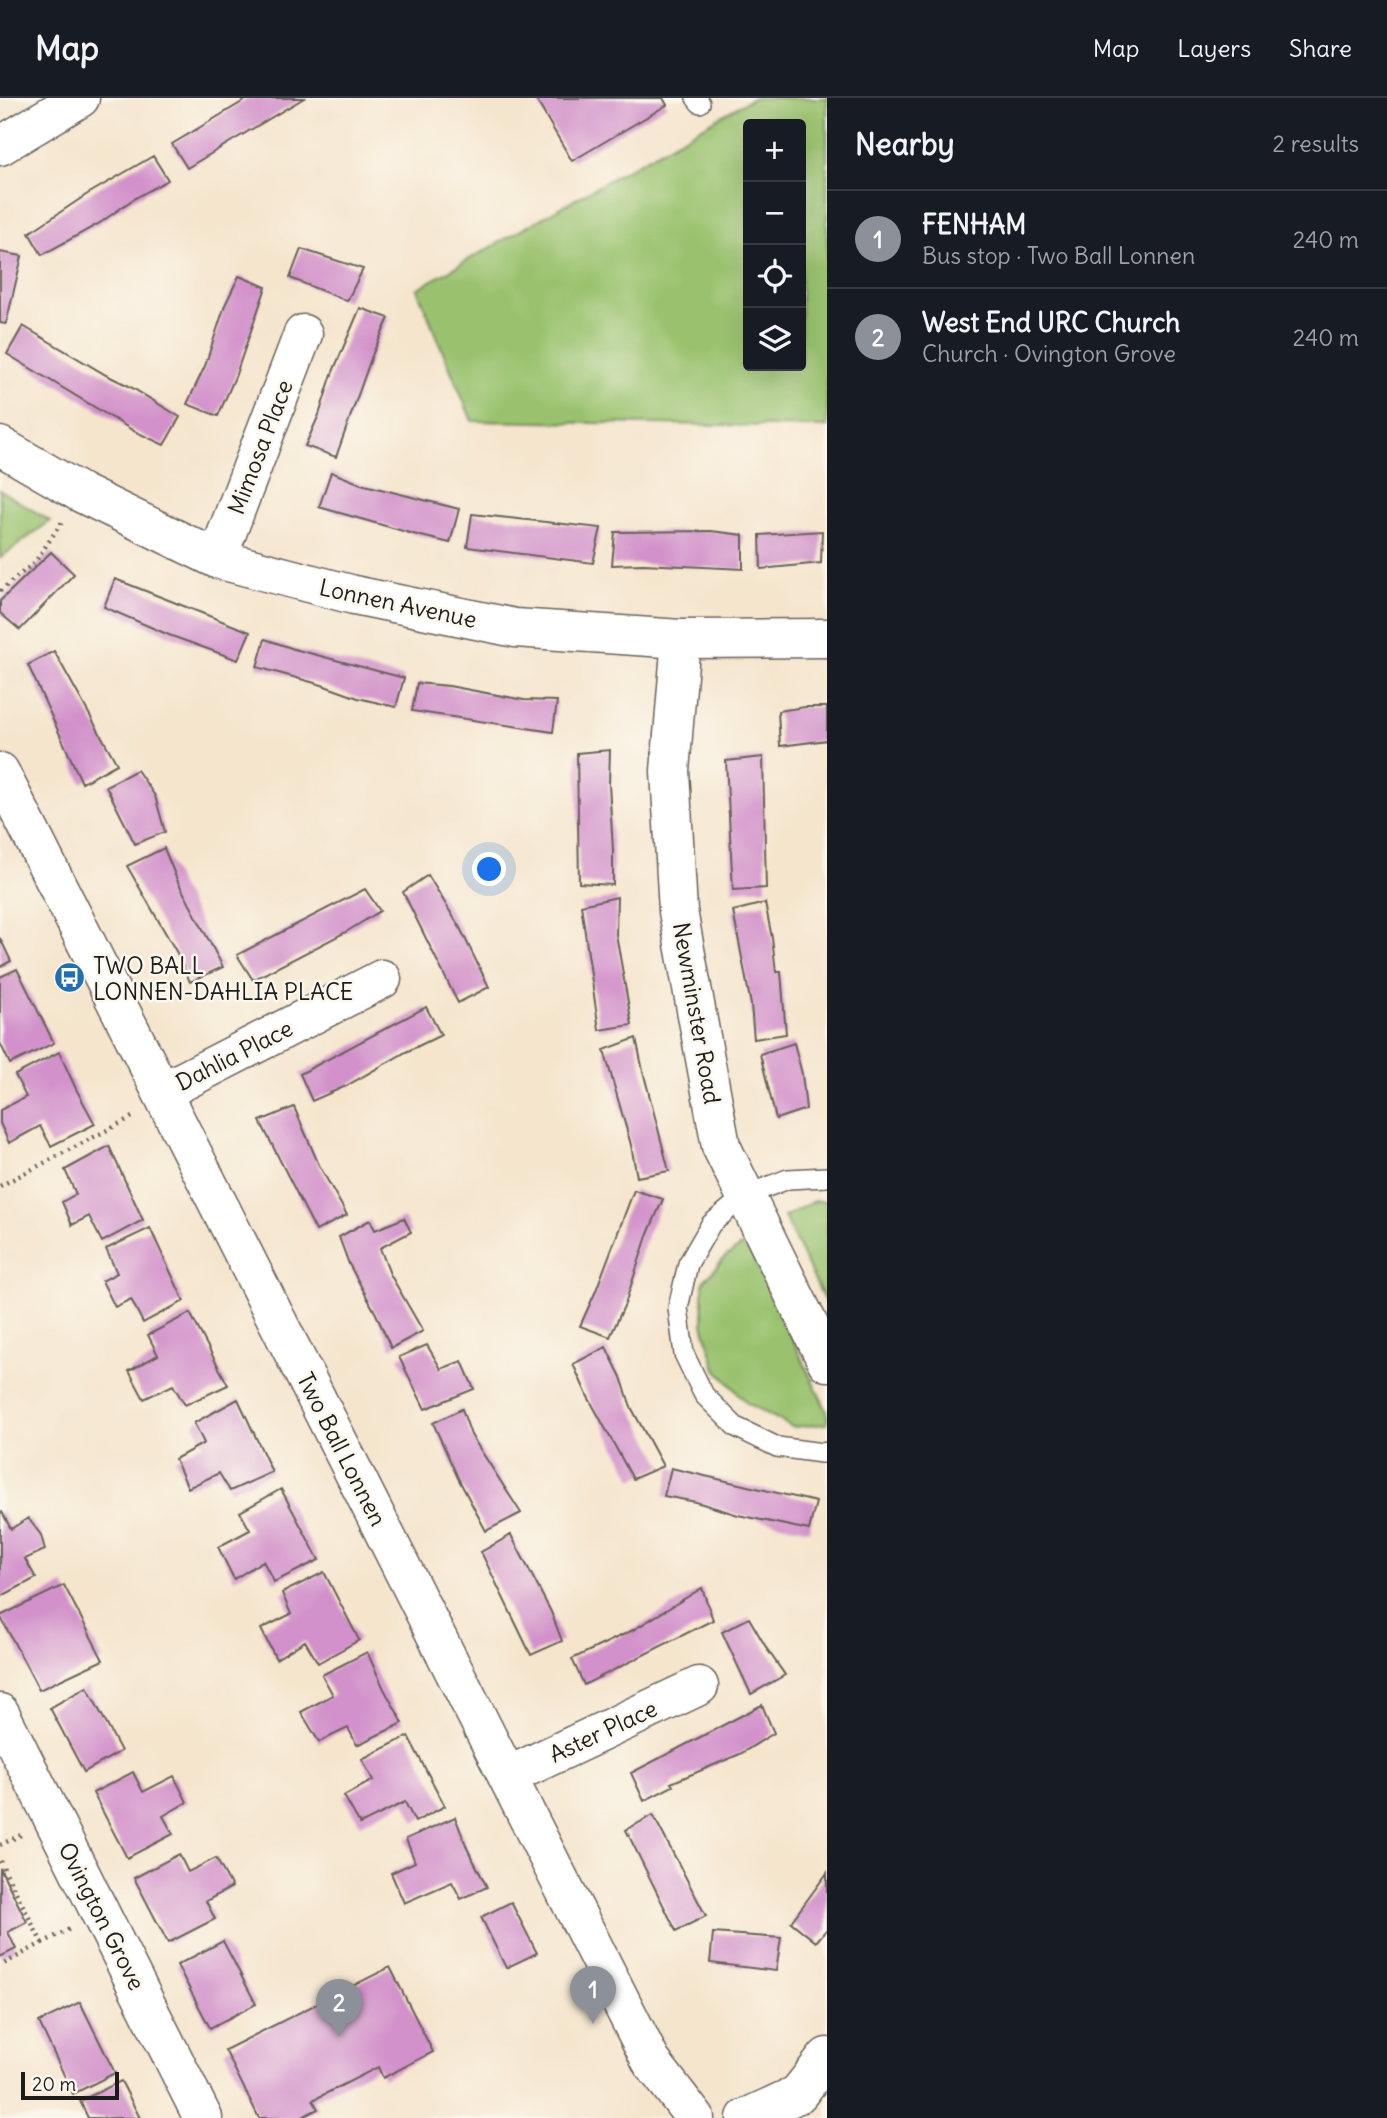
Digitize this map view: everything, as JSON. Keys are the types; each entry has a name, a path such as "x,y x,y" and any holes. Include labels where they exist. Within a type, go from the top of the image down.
{"street":[{"path":"0,146 80,98"},
{"name":"Mimosa Place","path":"218,559 303,334"},
{"name":"Lonnen Avenue","path":"0,446 81,494 218,559 354,595 515,628 681,639 827,638"},
{"name":"Newminster Road","path":"681,639 670,771 678,911 721,1146 827,1362"},
{"name":"Two Ball Lonnen","path":"0,772 651,2061 695,2118"},
{"name":"Dahlia Place","path":"164,1096 382,979"},
{"name":"Aster Place","path":"508,1776 699,1686"},
{"name":"Ovington Grove","path":"0,1713 203,2118"},
{"path":"746,2118 798,2094 827,2057"}],"lane":[{"path":"827,1177 788,1179 746,1195 711,1224 688,1264 678,1308 684,1354 704,1395 736,1427 777,1447 827,1452"}],"path":[{"path":"0,591 35,562 81,494"},
{"path":"0,1186 164,1096"},
{"path":"0,1861 42,1943 0,1966"}],"green space":[{"path":"753,98 827,98 827,427 472,421 417,289"},
{"path":"0,490 50,521 0,558"},
{"path":"814,1201 827,1201 827,1306 784,1217"},
{"path":"746,1243 827,1411 827,1424 792,1427 747,1403 716,1369 703,1324 703,1282 725,1257"}],"building":[{"path":"249,98 304,98 187,168 172,144"},
{"path":"535,98 663,98 667,105 572,161"},
{"path":"153,156 168,180 132,200 100,223 42,255 29,233 86,195"},
{"path":"301,249 363,269 347,301 290,278"},
{"path":"0,252 22,256 6,324 0,323"},
{"path":"239,276 266,287 235,377 218,416 187,404 205,366 225,305"},
{"path":"360,308 389,318 373,353 336,457 305,446"},
{"path":"23,326 180,417 164,445 134,431 7,354"},
{"path":"331,472 361,484 459,509 450,543 319,507"},
{"path":"472,514 601,528 593,563 467,547"},
{"path":"711,531 743,535 743,569 612,565 615,532"},
{"path":"822,531 821,563 761,569 760,535"},
{"path":"51,552 74,574 20,630 0,613 0,601"},
{"path":"115,579 250,632 238,660 169,635 104,607"},
{"path":"265,639 404,678 396,707 257,667"},
{"path":"54,651 117,764 82,783 28,665"},
{"path":"417,683 524,700 557,701 553,732 412,711"},
{"path":"827,707 827,740 780,746 778,711"},
{"path":"610,750 613,885 579,883 577,753"},
{"path":"763,757 766,888 733,890 726,761"},
{"path":"137,770 155,796 165,832 135,844 106,786"},
{"path":"164,848 177,880 223,967 190,982 177,953 127,866"},
{"path":"428,875 460,928 489,987 458,1003 403,892"},
{"path":"365,889 380,911 346,932 253,980 237,955"},
{"path":"617,897 616,934 632,1025 599,1030 581,905"},
{"path":"765,903 776,972 781,972 786,1034 754,1039 751,1005 733,911"},
{"path":"0,938 11,961 0,967"},
{"path":"17,969 54,1043 10,1064 0,1043 0,977"},
{"path":"426,1007 441,1035 346,1086 312,1101 300,1074"},
{"path":"636,1038 669,1171 637,1177 631,1145 604,1050"},
{"path":"794,1043 802,1074 806,1109 776,1119 760,1054"},
{"path":"59,1052 95,1124 51,1146 40,1126 9,1143 0,1123 0,1110 26,1097 15,1075"},
{"path":"294,1107 319,1165 347,1215 316,1231 260,1121"},
{"path":"109,1146 143,1220 102,1242 89,1216 72,1225 62,1202 76,1194 65,1170"},
{"path":"634,1190 663,1199 647,1236 625,1304 610,1337 580,1326"},
{"path":"404,1218 411,1232 380,1248 390,1274 423,1331 391,1348 349,1264 339,1237 370,1220 375,1230"},
{"path":"150,1228 184,1301 143,1323 131,1299 115,1307 102,1281 117,1273 106,1249"},
{"path":"190,1313 228,1385 185,1405 173,1385 144,1399 129,1371 158,1355 148,1335"},
{"path":"427,1345 441,1369 462,1361 474,1389 425,1409 399,1357"},
{"path":"606,1347 621,1377 631,1407 663,1466 633,1479 573,1364"},
{"path":"238,1399 272,1472 230,1491 219,1473 188,1488 175,1459 204,1443 194,1423"},
{"path":"462,1409 471,1435 521,1513 486,1531 433,1423"},
{"path":"671,1468 816,1502 809,1530 664,1496"},
{"path":"281,1489 319,1560 274,1582 263,1561 234,1579 218,1547 250,1530 240,1512"},
{"path":"2,1512 11,1529 28,1518 41,1535 45,1550 25,1559 36,1578 0,1597 0,1513"},
{"path":"511,1535 551,1612 562,1641 531,1655 481,1552"},
{"path":"324,1572 359,1640 318,1663 305,1641 276,1659 261,1629 291,1614 282,1593"},
{"path":"64,1585 103,1660 39,1690 0,1616"},
{"path":"702,1588 713,1620 584,1685 572,1659 633,1630"},
{"path":"749,1618 785,1675 751,1694 722,1632"},
{"path":"367,1652 403,1723 357,1745 348,1728 319,1742 301,1712 333,1695 322,1675"},
{"path":"87,1687 121,1751 84,1772 50,1708"},
{"path":"762,1705 774,1733 740,1754 671,1783 673,1786 644,1801 631,1773"},
{"path":"408,1736 445,1806 415,1822 405,1802 360,1824 344,1796 373,1780 362,1759"},
{"path":"133,1772 143,1792 174,1776 187,1802 163,1816 173,1834 127,1858 93,1793"},
{"path":"653,1815 706,1916 676,1931 626,1830"},
{"path":"455,1817 487,1887 461,1899 452,1882 404,1903 391,1873 415,1862 406,1839"},
{"path":"179,1854 188,1872 216,1858 232,1887 206,1901 215,1919 168,1943 134,1878"},
{"path":"0,1868 27,1922 8,1932 16,1949 0,1957"},
{"path":"827,1873 827,1929 816,1942 791,1922"},
{"path":"511,1902 537,1953 506,1968 481,1917"},
{"path":"713,1933 781,1938 776,1971 710,1963"},
{"path":"223,1941 256,2004 210,2028 177,1965"},
{"path":"390,1967 433,2052 383,2078 378,2067 313,2100 318,2109 300,2118 259,2118 225,2050"},
{"path":"80,2002 115,2073 73,2094 39,2022"},
{"path":"121,2081 140,2118 88,2118 80,2101"}],"place":[{"name":"TWO BALL LONNEN-DAHLIA PLACE","path":"70,978"},
{"name":"FENHAM","path":"593,2024"},
{"name":"West End URC Church","path":"339,2037"}]}
